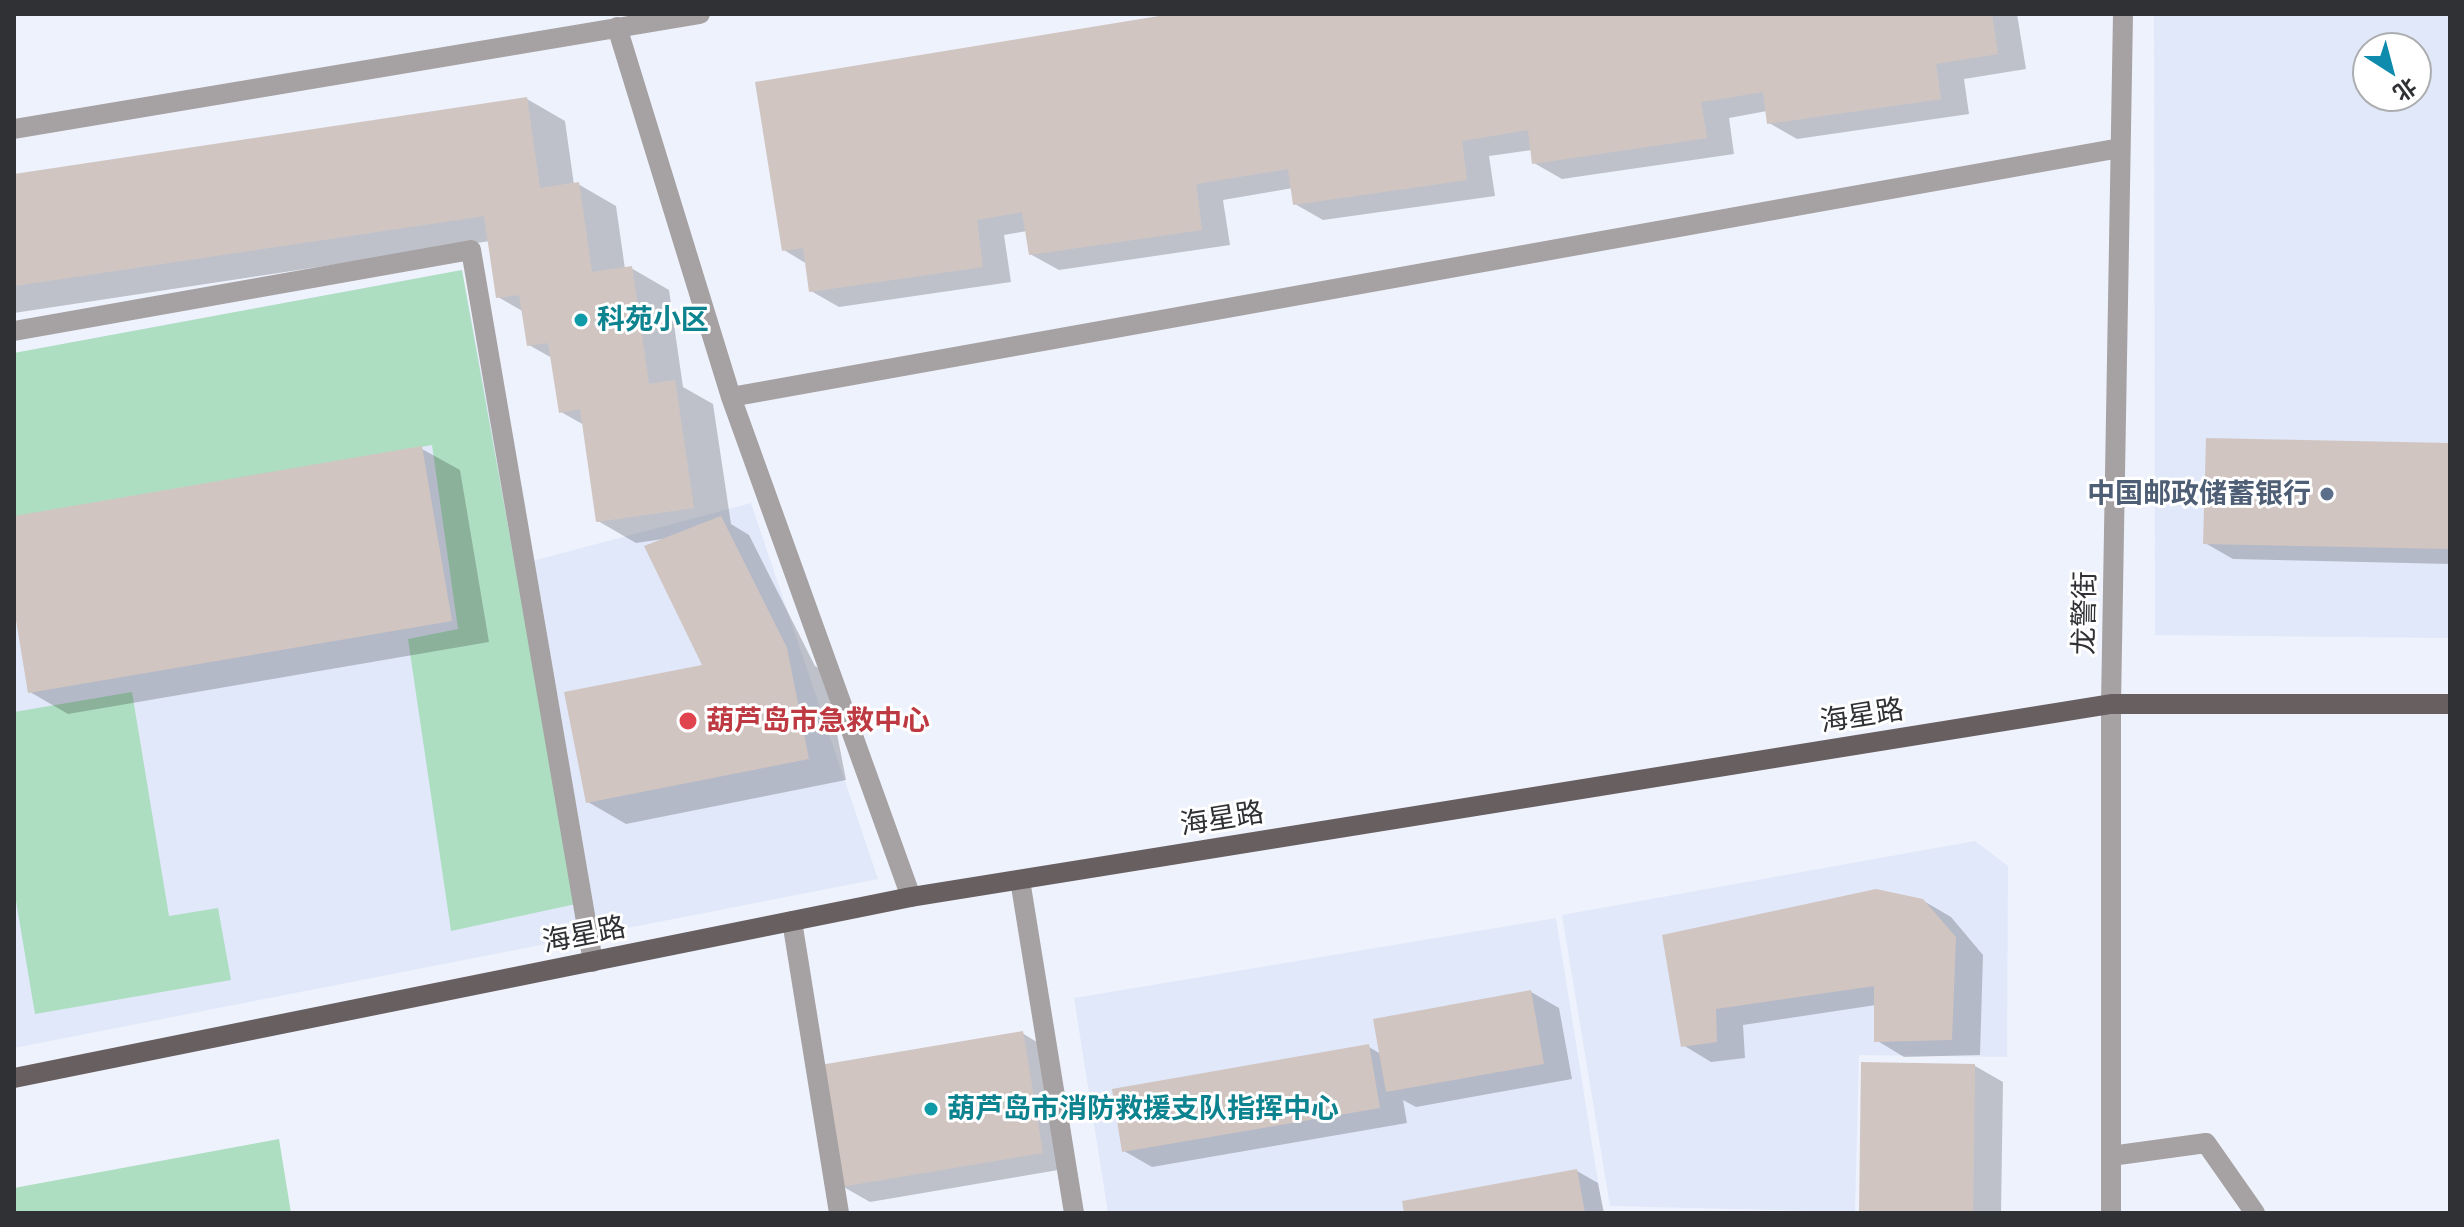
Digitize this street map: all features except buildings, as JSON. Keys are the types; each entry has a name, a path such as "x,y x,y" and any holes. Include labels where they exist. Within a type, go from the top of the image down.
{"main road":[{"name":"海星路","path":"14,1078 911,897 2111,704 2450,704"}],"street":[{"path":"14,129 700,14"},
{"name":"龙警街","path":"2111,1213 2111,704 2123,14"},
{"path":"617,27 731,397 911,897"},
{"path":"731,397 2120,148"},
{"path":"14,331 471,250 593,962"},
{"path":"1020,880 1074,1213"},
{"path":"792,921 839,1213"},
{"path":"2111,1156 2206,1143 2255,1213"}],"shaded area":[{"path":"2154,14 2450,14 2450,638 2155,635"},
{"path":"462,270 576,868 525,563 751,503 878,879 14,1048 14,353"},
{"path":"1975,841 2008,866 2007,1057 1859,1055 1855,1212 1610,1206 1562,915"},
{"path":"1556,918 1603,1213 1108,1213 1074,998"}],"green space":[{"path":"462,270 576,904 451,931 408,639 458,629 432,445 14,520 14,353"},
{"path":"132,692 169,916 218,908 231,980 35,1014 14,889 14,712"},
{"path":"279,1139 291,1213 16,1213 14,1188"}],"place":[{"name":"科苑小区","path":"581,320"},
{"name":"中国邮政储蓄银行","path":"2327,494"},
{"name":"葫芦岛市急救中心","path":"688,721"},
{"name":"葫芦岛市消防救援支队指挥中心","path":"931,1109"}]}
